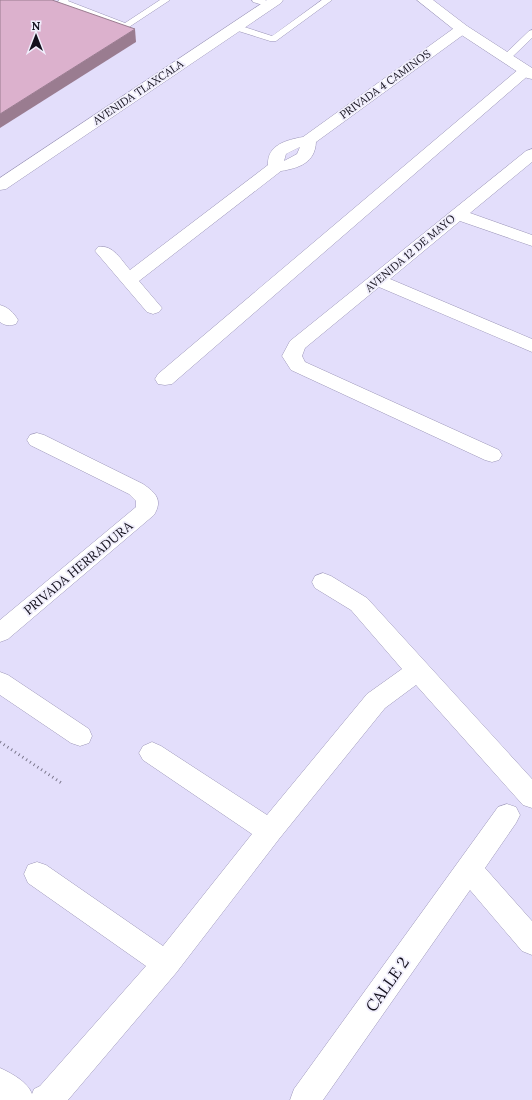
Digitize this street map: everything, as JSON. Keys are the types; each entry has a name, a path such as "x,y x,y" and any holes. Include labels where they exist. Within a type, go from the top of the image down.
{"street":[{"name":"AVENIDA TLAXCALA","path":"0,185 235,27 267,1"},
{"path":"165,379 529,73 462,29 427,1"},
{"name":"PRIVADA 4 CAMINOS","path":"129,280 276,167 292,164 303,158 308,149 308,140 462,29"},
{"name":"AVENIDA 12 DE MAYO","path":"492,455 298,366 292,356 298,345 532,154"},
{"path":"458,214 532,241"},
{"path":"104,251 153,308"},
{"path":"378,280 532,346"},
{"name":"PRIVADA HERRADURA","path":"0,633 146,510 147,498 136,489 37,440"},
{"path":"323,582 359,604 532,797"},
{"path":"45,1100 51,1097 166,964 270,831 376,701 418,671"},
{"path":"0,682 80,736"},
{"path":"152,753 270,831"},
{"name":"CALLE 2","path":"305,1100 507,815"},
{"path":"469,869 532,942"},
{"path":"37,874 166,964"},
{"path":"0,1082 20,1100"}],"lane":[{"path":"65,0 62,2 126,26 166,0"},
{"path":"235,27 272,39 328,0"},
{"path":"506,58 532,32"}],"path":[{"path":"0,742 63,784"}],"building":[{"path":"0,0 52,0 135,29 0,114"}]}
